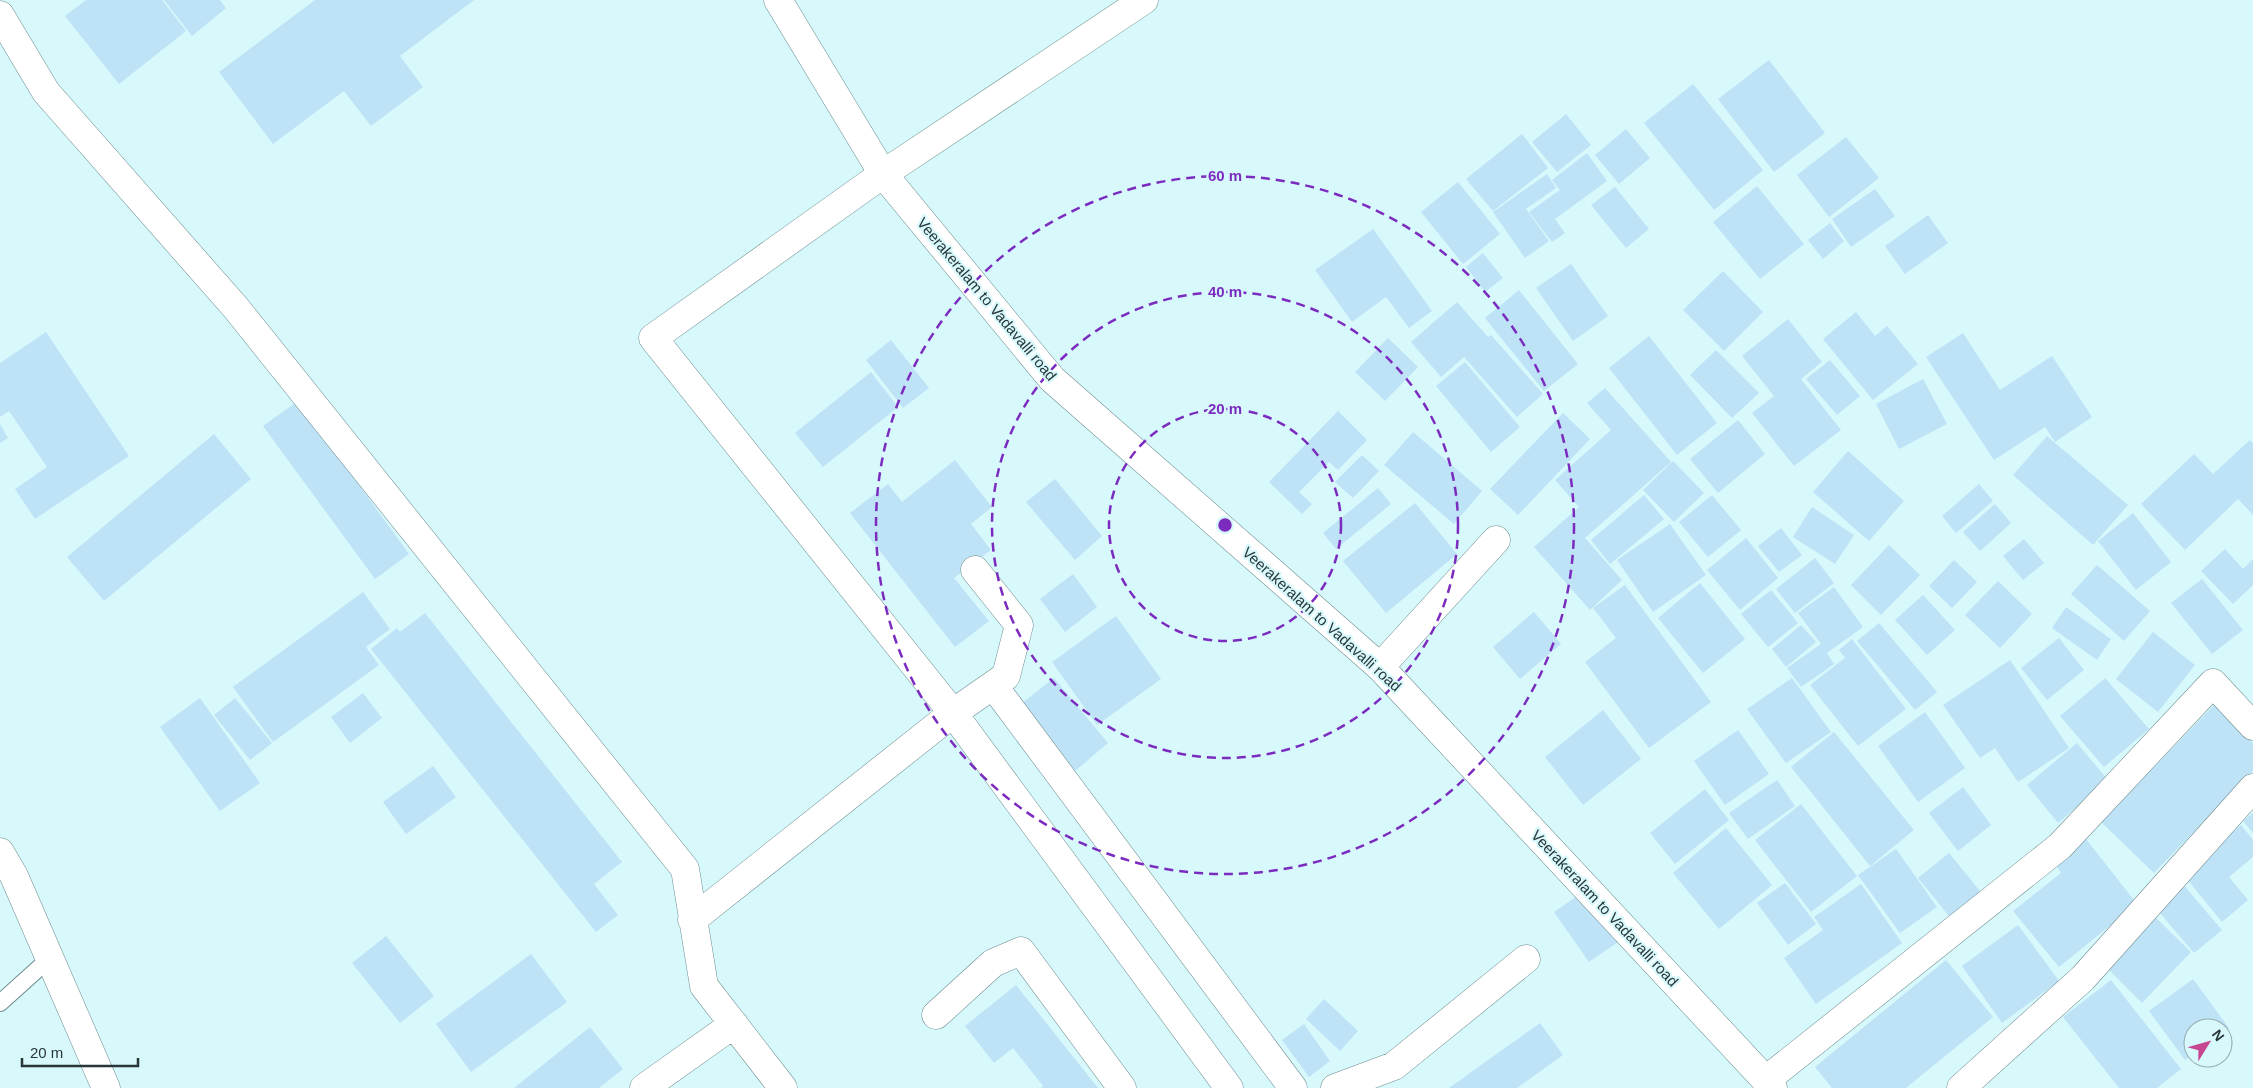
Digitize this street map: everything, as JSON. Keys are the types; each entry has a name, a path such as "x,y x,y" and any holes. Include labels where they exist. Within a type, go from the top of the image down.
{"street":[{"name":"Veerakeralam to Vadavalli road","path":"778,0 883,174 1052,378 1380,667 1769,1084"},
{"path":"1144,0 883,174 653,338 953,713 1229,1088"},
{"path":"0,14 46,92 236,308 685,869 704,986 783,1088"},
{"path":"1380,667 1496,540"},
{"path":"692,920 953,713 1006,676 1019,625 975,570"},
{"path":"1769,1084 2060,846 2214,684 2253,726"},
{"path":"993,685 1293,1088"},
{"path":"1961,1088 2083,978 2253,788"},
{"path":"0,852 14,876 106,1088"},
{"path":"936,1015 993,963 1021,950 1122,1088"},
{"path":"1335,1088 1394,1066 1526,960"},
{"path":"644,1088 734,1024"}],"lane":[{"path":"0,1003 50,958"}],"building":[{"path":"86,0 162,0 186,31 119,84 65,16"},
{"path":"164,0 220,0 226,8 192,36"},
{"path":"315,0 474,0 400,56 423,87 371,126 344,91 273,144 219,72"},
{"path":"1769,60 1825,133 1774,172 1718,99"},
{"path":"1693,84 1763,170 1714,210 1644,123"},
{"path":"1566,114 1591,145 1557,172 1532,142"},
{"path":"1626,129 1650,158 1619,184 1595,155"},
{"path":"1522,134 1548,168 1493,211 1466,179"},
{"path":"1846,137 1879,178 1829,217 1797,175"},
{"path":"1587,153 1607,181 1555,219 1565,233 1552,242 1529,212 1560,190 1552,180"},
{"path":"1547,174 1556,188 1526,209 1549,241 1525,258 1493,212"},
{"path":"1458,182 1500,234 1463,264 1421,212"},
{"path":"1757,186 1804,244 1760,279 1713,222"},
{"path":"1615,187 1649,229 1626,248 1591,205"},
{"path":"1875,189 1895,216 1851,247 1832,219"},
{"path":"1928,215 1948,243 1905,274 1885,246"},
{"path":"1830,223 1844,241 1823,259 1808,240"},
{"path":"1373,229 1432,311 1409,328 1386,297 1352,322 1315,270"},
{"path":"1483,253 1503,278 1485,292 1466,267"},
{"path":"1571,264 1608,316 1573,341 1536,288"},
{"path":"1723,271 1763,312 1724,351 1683,310"},
{"path":"1519,290 1578,364 1544,391 1485,318"},
{"path":"1457,302 1488,337 1491,335 1543,394 1517,417 1464,357 1441,377 1411,342"},
{"path":"1856,312 1875,336 1887,326 1918,364 1873,400 1823,339"},
{"path":"1788,319 1822,362 1801,379 1841,430 1794,466 1752,413 1774,396 1742,356"},
{"path":"46,332 129,456 35,519 15,489 47,467 9,411 0,417 0,363"},
{"path":"1963,333 2000,390 2052,356 2092,417 2055,442 2045,427 1994,460 1926,357"},
{"path":"1649,336 1717,423 1677,455 1609,368"},
{"path":"1388,338 1418,367 1385,401 1355,372"},
{"path":"891,340 929,388 903,408 866,360"},
{"path":"1716,350 1759,393 1732,418 1690,375"},
{"path":"1830,360 1860,396 1837,415 1806,379"},
{"path":"1465,362 1520,427 1491,452 1436,386"},
{"path":"871,372 898,407 823,467 795,433"},
{"path":"1923,379 1947,424 1899,449 1876,404"},
{"path":"1605,388 1671,462 1585,538 1622,580 1590,610 1534,547 1579,507 1555,480 1611,430 1587,403"},
{"path":"298,401 409,554 375,579 263,426"},
{"path":"1338,411 1367,440 1338,470 1329,462 1299,492 1312,504 1302,514 1269,482"},
{"path":"1563,413 1590,439 1518,515 1490,489"},
{"path":"1738,420 1765,454 1718,493 1690,459"},
{"path":"0,424 8,438 0,443"},
{"path":"1413,432 1482,491 1454,524 1384,465"},
{"path":"214,434 251,479 104,601 67,557"},
{"path":"2047,436 2128,505 2093,545 2013,475"},
{"path":"2250,440 2253,443 2253,515 2238,499 2185,550 2141,504 2194,454 2213,474"},
{"path":"1848,451 1904,501 1869,541 1813,492"},
{"path":"1362,455 1379,471 1353,498 1335,482"},
{"path":"955,460 992,507 971,524 991,550 954,578 989,621 955,647 850,513 888,484 902,502"},
{"path":"1673,461 1704,493 1674,522 1643,490"},
{"path":"1055,479 1102,536 1075,560 1026,502"},
{"path":"1979,484 1993,501 1956,533 1942,516"},
{"path":"1378,488 1391,504 1336,549 1323,533"},
{"path":"1644,495 1664,519 1610,564 1591,540"},
{"path":"1712,495 1741,530 1708,557 1679,522"},
{"path":"1415,503 1457,554 1386,613 1343,561"},
{"path":"1995,504 2011,523 1980,551 1963,532"},
{"path":"1812,507 1854,535 1835,564 1793,537"},
{"path":"2133,513 2171,562 2136,590 2098,541"},
{"path":"1670,524 1706,575 1653,612 1617,560"},
{"path":"1781,528 1802,555 1779,572 1758,546"},
{"path":"1746,538 1778,578 1740,610 1707,570"},
{"path":"2024,539 2044,563 2023,580 2003,556"},
{"path":"1889,545 1920,575 1881,615 1851,585"},
{"path":"2225,549 2243,569 2253,559 2253,585 2233,604 2201,571"},
{"path":"1815,558 1834,583 1795,613 1776,589"},
{"path":"1954,560 1977,582 1952,608 1929,586"},
{"path":"2097,565 2150,611 2124,641 2071,594"},
{"path":"1073,574 1097,607 1065,632 1040,599"},
{"path":"2202,579 2243,630 2212,654 2171,603"},
{"path":"1998,581 2032,614 2000,648 1965,615"},
{"path":"1700,583 1745,639 1703,673 1658,618"},
{"path":"1625,585 1711,702 1649,748 1585,662 1616,638 1593,608"},
{"path":"1834,587 1863,627 1827,653 1834,664 1801,687 1787,668 1821,644 1798,613"},
{"path":"1771,590 1798,623 1768,647 1741,614"},
{"path":"363,592 390,629 366,647 379,665 273,742 233,687"},
{"path":"1923,595 1955,630 1927,655 1895,620"},
{"path":"2066,607 2111,639 2097,660 2052,628"},
{"path":"1534,612 1561,644 1520,679 1493,647"},
{"path":"425,613 622,862 594,884 618,915 596,932 371,649 397,628 400,632"},
{"path":"1116,616 1161,679 1097,725 1052,662"},
{"path":"1879,623 1937,692 1915,710 1857,641"},
{"path":"1801,625 1816,642 1786,667 1772,649"},
{"path":"2153,632 2195,665 2158,712 2116,679"},
{"path":"2059,638 2084,670 2047,700 2021,668"},
{"path":"1852,639 1906,709 1858,746 1810,685 1845,658 1839,650"},
{"path":"2010,660 2069,748 2018,782 1995,748 1980,758 1943,705"},
{"path":"1054,678 1108,743 1075,771 1021,704"},
{"path":"1792,678 1831,732 1786,763 1747,709"},
{"path":"2105,678 2149,729 2104,767 2060,716"},
{"path":"363,693 382,718 350,743 331,717"},
{"path":"200,698 260,783 220,811 160,727"},
{"path":"235,698 272,743 250,760 214,715"},
{"path":"2214,705 2253,743 2253,771 2154,873 2101,822"},
{"path":"1603,710 1641,759 1583,805 1545,757"},
{"path":"1925,712 1965,768 1918,802 1878,746"},
{"path":"1738,730 1769,774 1725,805 1694,761"},
{"path":"1834,732 1914,830 1870,866 1791,767"},
{"path":"2077,743 2108,780 2058,823 2027,785"},
{"path":"433,766 456,797 406,834 383,802"},
{"path":"1777,780 1795,806 1748,839 1729,813"},
{"path":"1963,787 1991,825 1958,851 1929,813"},
{"path":"1705,789 1729,820 1675,864 1650,833"},
{"path":"1801,804 1857,876 1811,912 1755,840"},
{"path":"2253,813 2253,833 2243,821"},
{"path":"2241,825 2253,840 2253,857 2229,877 2248,900 2222,922 2182,873"},
{"path":"1726,828 1772,885 1719,929 1673,873"},
{"path":"2086,839 2137,904 2059,967 2013,911 2061,873 2055,864"},
{"path":"1896,849 1937,907 1900,933 1858,875"},
{"path":"1949,853 1984,896 1953,921 1918,878"},
{"path":"2181,882 2222,930 2194,953 2154,906"},
{"path":"1785,883 1816,924 1788,945 1757,903"},
{"path":"1861,884 1902,943 1816,1004 1784,958 1823,930 1814,917"},
{"path":"1583,892 1618,942 1589,962 1554,912"},
{"path":"2151,913 2191,952 2142,1003 2102,963"},
{"path":"2018,925 2059,981 2002,1023 1962,966"},
{"path":"386,936 434,996 400,1023 352,963"},
{"path":"531,954 567,1002 471,1072 436,1024"},
{"path":"1946,960 1993,1017 1906,1088 1832,1088 1815,1067"},
{"path":"2193,979 2222,1018 2183,1018 2183,1057 2149,1011"},
{"path":"2111,980 2181,1069 2157,1088 2119,1088 2063,1017"},
{"path":"1016,985 1098,1088 1041,1088 1043,1086 1013,1048 994,1063 965,1026"},
{"path":"1324,999 1358,1031 1340,1051 1306,1019"},
{"path":"1540,1023 1563,1055 1517,1088 1449,1088"},
{"path":"1304,1024 1330,1061 1309,1077 1282,1040"},
{"path":"590,1027 623,1069 599,1088 514,1088"}]}
